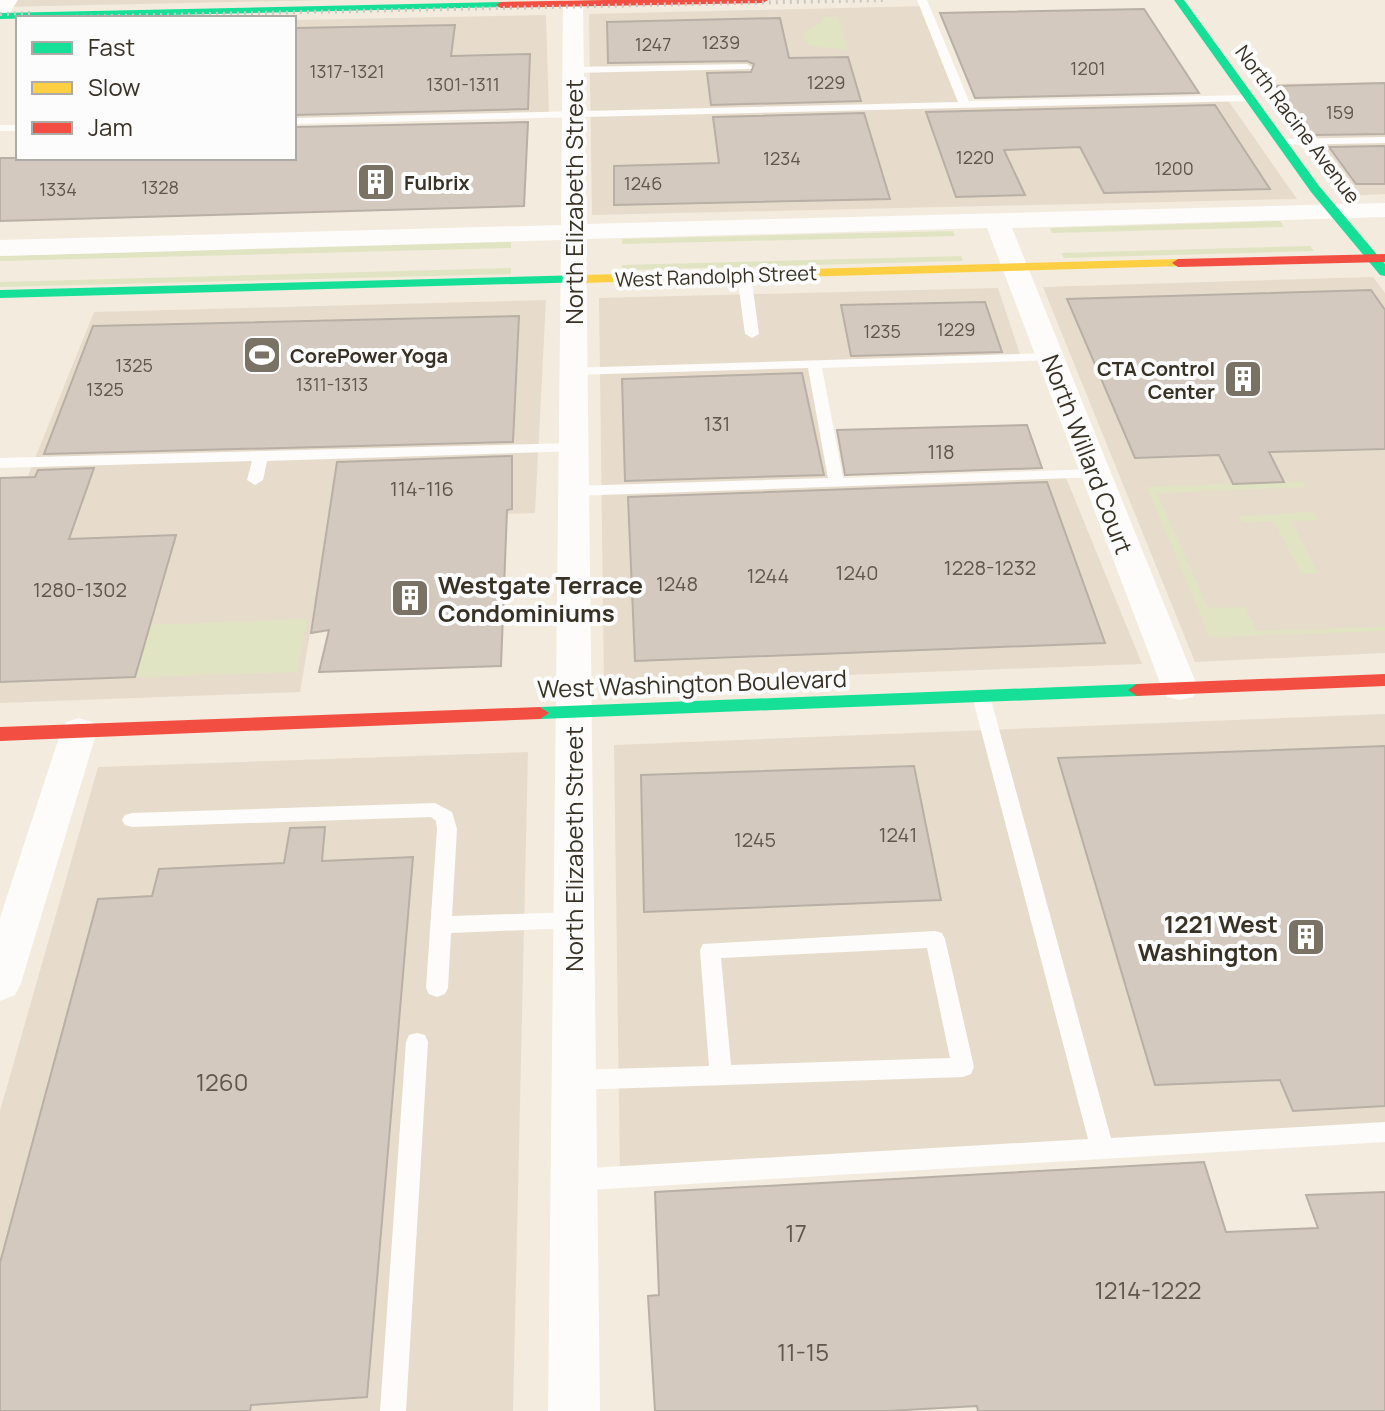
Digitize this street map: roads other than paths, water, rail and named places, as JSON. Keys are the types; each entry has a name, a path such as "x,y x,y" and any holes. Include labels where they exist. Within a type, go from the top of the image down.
{"street":[{"path":"0,14 8,0"},
{"path":"0,14 256,6 763,0"},
{"name":"North Racine Avenue","path":"1179,0 1281,142 1333,224 1354,235 1381,262"},
{"name":"North Elizabeth Street","path":"573,2 574,1411"},
{"name":"West Randolph Street","path":"0,294 575,256 997,221 1333,224 1385,210"},
{"name":"North Willard Court","path":"997,221 1180,688"},
{"path":"1354,235 1385,234"},
{"name":"West Randolph Street","path":"0,248 575,256 744,275 1011,251 1381,262"},
{"name":"West Washington Boulevard","path":"0,734 1385,680"},
{"path":"1,979 79,731"}],"lane":[{"path":"922,0 965,105"},
{"path":"573,70 747,67"},
{"path":"296,121 1249,98"},
{"path":"1281,142 1385,140"},
{"path":"744,275 752,334"},
{"path":"573,371 1050,357"},
{"path":"814,364 836,482"},
{"path":"0,463 573,448"},
{"path":"255,480 261,456"},
{"path":"573,491 1096,474"},
{"path":"981,696 1102,1148"},
{"path":"132,820 435,810 445,817 447,829 437,988"},
{"path":"441,925 573,920"},
{"path":"573,1080 963,1067 935,939 710,950 721,1075"},
{"path":"393,1411 417,1042"},
{"path":"573,1180 1385,1132"}],"railway":[{"path":"116,16 883,0"},
{"path":"0,14 31,13"}],"place":[{"name":"Fulbrix","path":"376,182"},
{"name":"CorePower Yoga","path":"262,355"},
{"name":"CTA Control Center","path":"1243,379"},
{"name":"Westgate Terrace Condominiums","path":"410,598"},
{"name":"1221 West Washington","path":"1306,937"}]}
